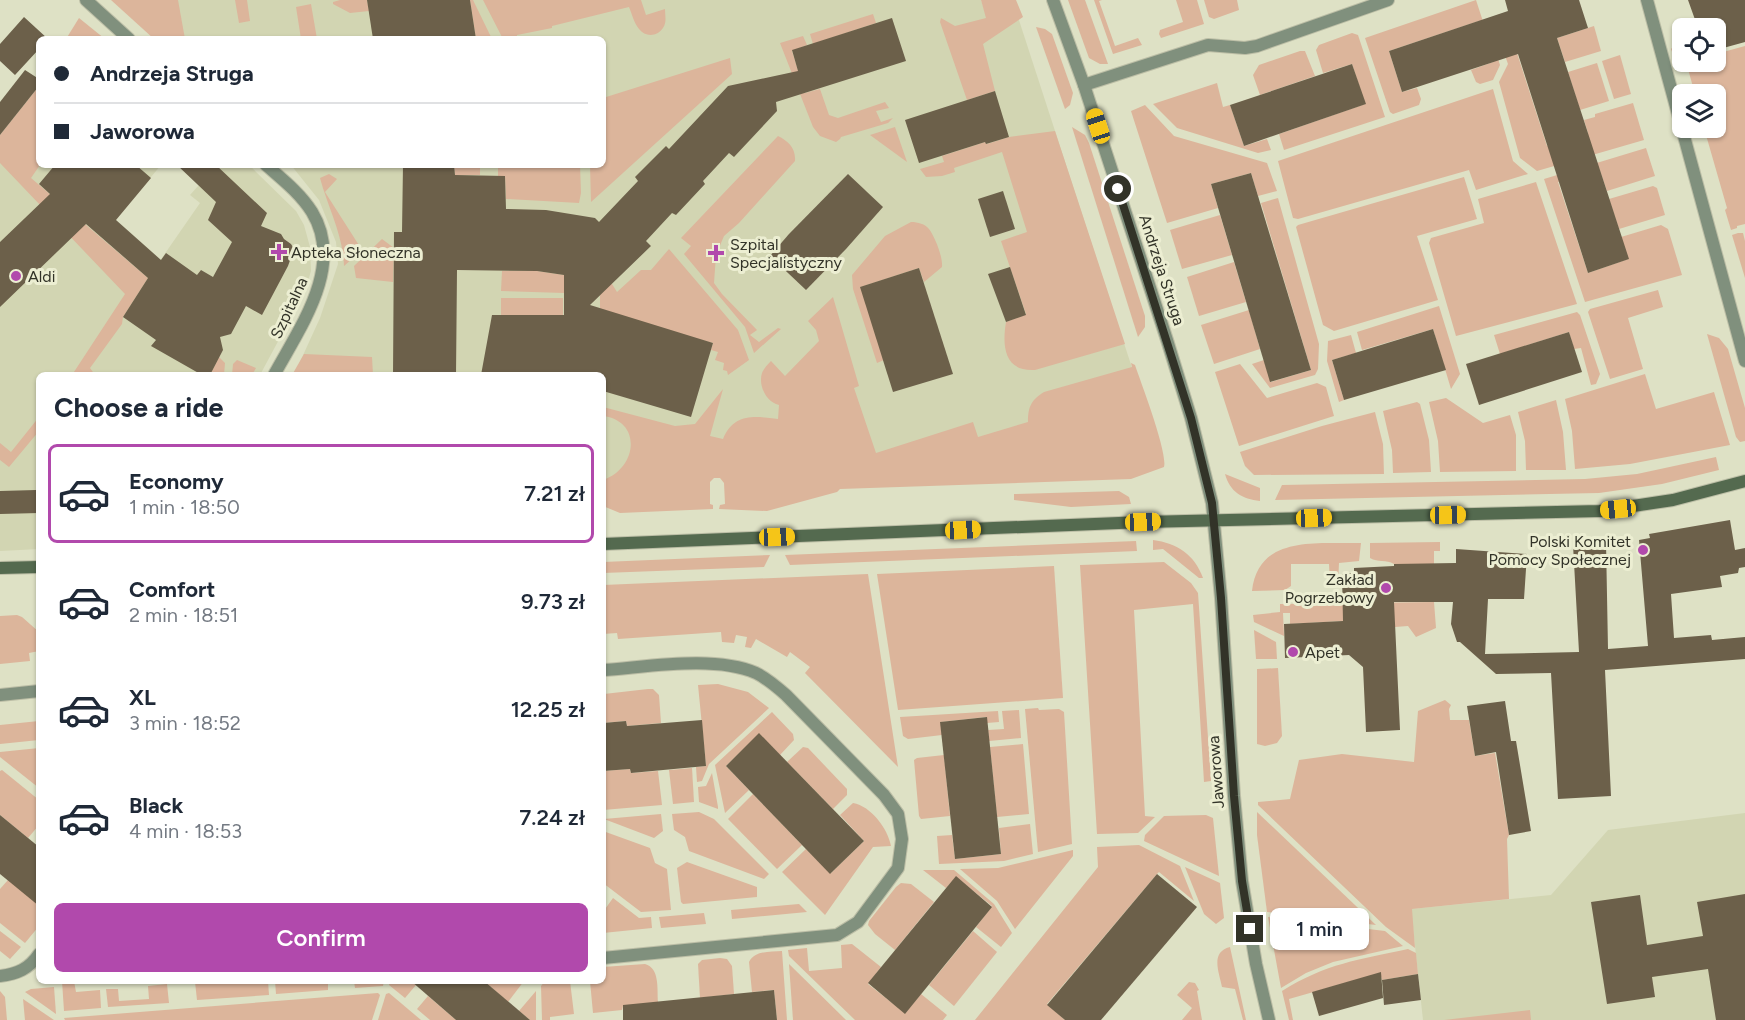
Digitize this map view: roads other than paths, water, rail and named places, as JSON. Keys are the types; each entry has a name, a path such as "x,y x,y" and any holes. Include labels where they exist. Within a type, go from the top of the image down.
{"street":[{"path":"86,0 126,36"},
{"name":"Andrzeja Struga","path":"1053,0 1084,85 1191,418 1215,520"},
{"path":"1084,85 1208,45 1245,48 1257,46 1388,0"},
{"path":"1647,0 1745,361"},
{"name":"Szpitalna","path":"269,168 301,197 312,212 320,232 323,256 318,289 276,372"},
{"path":"606,544 1215,520 1599,511 1652,504 1745,481"},
{"name":"Jaworowa","path":"1215,520 1242,881 1256,963 1269,1020"},
{"path":"0,568 36,567"},
{"path":"606,670 718,664 740,667 765,678 786,695 884,795 898,814 902,838 898,868 892,877 858,922 837,935 606,958"},
{"path":"0,695 36,691"},
{"path":"0,976 22,971 36,958"}],"place":[{"name":"Apteka Słoneczna","path":"279,252"},
{"name":"Szpital Specjalistyczny","path":"716,253"},
{"name":"Aldi","path":"16,276"},
{"name":"Polski Komitet Pomocy Społecznej","path":"1643,550"},
{"name":"Zakład Pogrzebowy","path":"1386,588"},
{"name":"Apet","path":"1293,652"}]}
